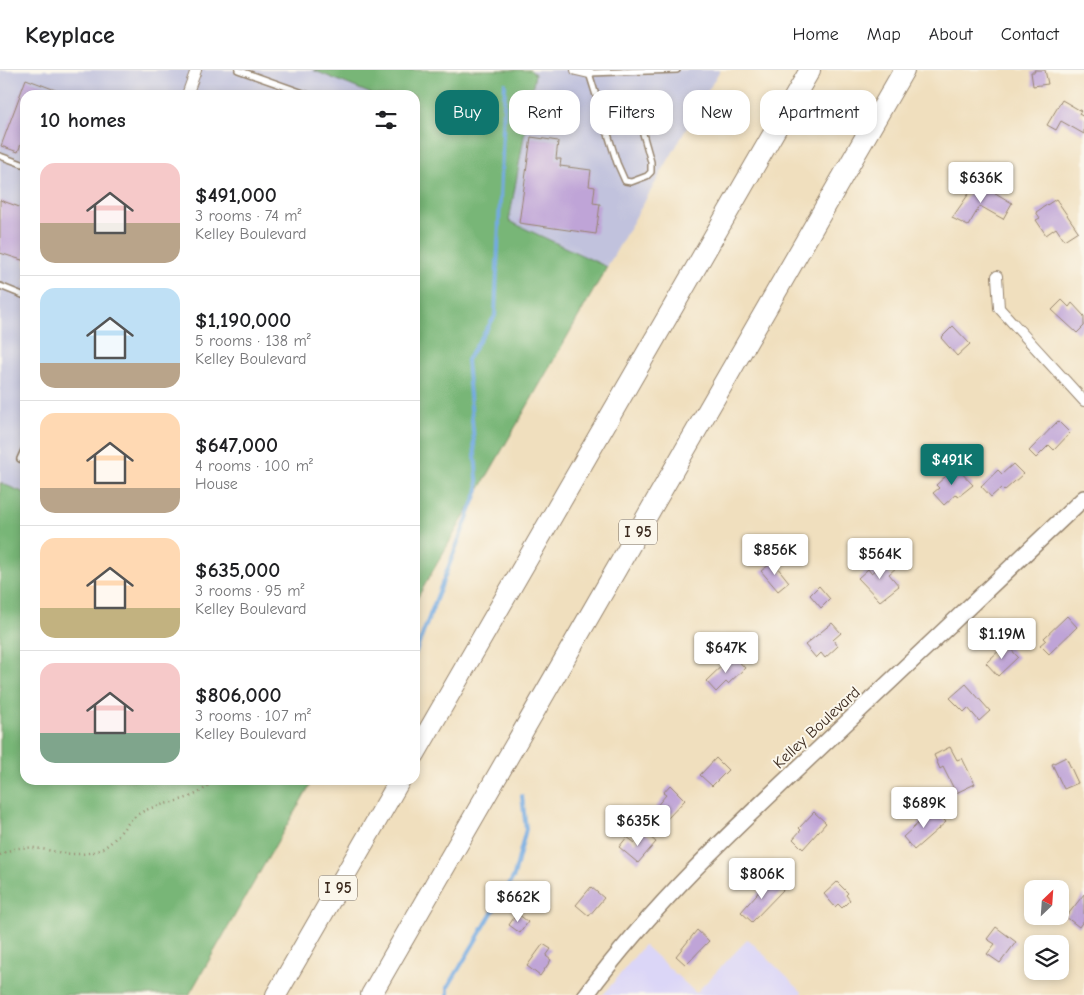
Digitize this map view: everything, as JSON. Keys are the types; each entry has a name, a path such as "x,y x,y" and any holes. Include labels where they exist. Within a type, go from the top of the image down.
{"highway":[{"path":"420,745 810,70"},
{"name":"I 95","path":"371,995 904,70"},
{"name":"I 95","path":"276,995 397,785"}],"main road":[{"name":"Kelley Boulevard","path":"586,995 622,950 670,897 776,788 1084,498"}],"street":[{"path":"188,90 196,70"},
{"path":"576,70 589,71"},
{"path":"997,276 999,308 1084,400"}],"lane":[{"path":"238,70 295,90"},
{"path":"594,90 589,71 677,70"},
{"path":"597,100 632,110 638,116 651,162 650,172 647,176 631,182 625,181 597,100"},
{"path":"0,156 20,163"},
{"path":"0,286 20,294"}],"path":[{"path":"0,855 20,846 62,854 96,852 110,844 142,812 188,800 202,792 209,785"}],"shaded area":[{"path":"0,70 720,70 709,90 683,90 683,135 420,593 420,90 20,90 20,491 0,483"},
{"path":"748,939 802,992 800,995 603,995 644,945 696,993"}],"green space":[{"path":"313,70 530,70 535,74 532,90 509,90 509,135 524,135 509,221 607,267 420,593 420,90 362,90"},
{"path":"0,483 20,491 20,785 310,785 189,995 0,995"}],"building":[{"path":"1034,70 1045,70 1048,84 1033,86 1031,72 1035,72"},
{"path":"26,79 55,90 22,90"},
{"path":"20,95 20,146 18,152 1,146"},
{"path":"1062,100 1081,111 1079,114 1084,117 1084,134 1061,121 1056,130 1047,125"},
{"path":"531,137 558,141 556,159 561,159 560,166 591,170 589,186 595,187 593,203 600,204 596,234 519,223"},
{"path":"977,182 1012,203 1003,219 980,206 968,226 952,218"},
{"path":"1056,199 1078,231 1064,240 1056,228 1046,235 1036,220 1040,218 1036,212"},
{"path":"0,200 20,207 20,259 0,253"},
{"path":"1062,300 1069,307 1072,303 1084,316 1084,326 1077,333 1052,310"},
{"path":"953,326 970,344 957,356 941,338"},
{"path":"1058,421 1070,433 1054,450 1049,445 1036,458 1029,451"},
{"path":"1013,464 1023,474 1004,491 1001,488 991,497 981,486 998,470 1002,474"},
{"path":"956,467 973,485 958,497 956,494 944,505 933,493 939,488 936,485"},
{"path":"890,558 897,567 889,574 899,586 880,601 858,578 868,569 871,573"},
{"path":"773,562 789,582 778,591 761,571"},
{"path":"819,586 830,599 821,608 810,595"},
{"path":"1067,616 1077,627 1049,654 1040,645 1046,640 1044,638"},
{"path":"832,623 841,633 833,640 838,646 825,658 821,653 816,658 805,645"},
{"path":"1006,644 1018,657 998,676 986,663"},
{"path":"733,655 745,668 716,692 706,681"},
{"path":"966,684 990,711 979,721 968,708 964,712 950,698"},
{"path":"950,747 957,760 962,758 975,784 956,793 943,767 940,769 934,755"},
{"path":"1066,757 1078,783 1064,789 1052,764"},
{"path":"716,758 728,770 712,786 700,775"},
{"path":"670,785 685,800 667,819 655,808 666,795 663,793"},
{"path":"934,809 946,822 914,850 903,837"},
{"path":"814,812 826,823 803,849 793,839 801,830 799,828"},
{"path":"644,832 656,842 638,863 619,847 627,837 635,843"},
{"path":"771,878 784,889 752,922 741,912"},
{"path":"837,882 848,893 846,895 850,900 842,908 838,904 835,907 824,894"},
{"path":"591,887 604,898 589,916 576,905"},
{"path":"1084,894 1084,920 1079,927 1069,919 1069,913"},
{"path":"517,913 528,922 520,933 509,925"},
{"path":"996,927 1016,942 1000,963 987,954 995,944 987,939"},
{"path":"697,930 709,941 686,965 676,956"},
{"path":"543,944 551,949 546,956 551,960 540,976 527,966"}],"waterway":[{"path":"420,641 478,490 467,360 495,316 505,84"},
{"path":"448,995 448,987 514,876 526,829 522,796"}]}
